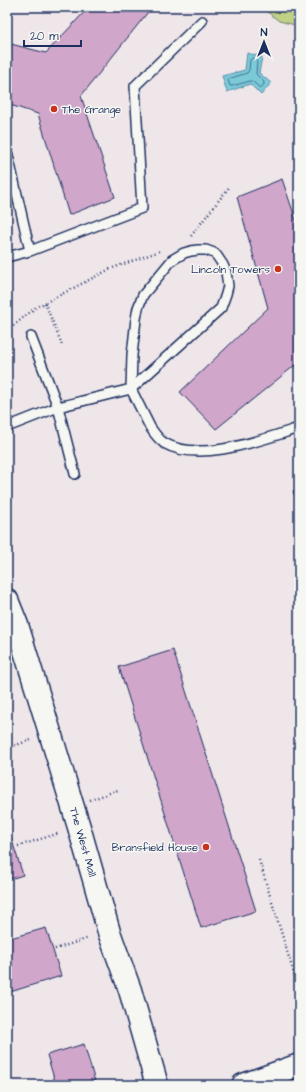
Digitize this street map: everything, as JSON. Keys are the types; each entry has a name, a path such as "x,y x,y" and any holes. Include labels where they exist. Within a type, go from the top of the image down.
{"main road":[{"name":"The West Mall","path":"7,600 17,625 73,805 109,932 130,990 157,1085"},
{"path":"243,1085 299,1066"}],"lane":[{"path":"7,257 30,251 142,208 135,86 202,21"},
{"path":"7,151 30,251"},
{"path":"7,427 58,407 131,389 221,308 226,294 228,280 226,272 217,256 206,250 198,250 184,254 172,260 143,295 136,319 132,355 131,389 154,433 172,447 180,449 223,449 257,441 299,428"},
{"path":"31,337 58,407 75,474"}],"path":[{"path":"187,242 230,186"},
{"path":"7,331 35,308 45,302 110,269 166,249"},
{"path":"45,302 62,345"},
{"path":"7,748 51,734"},
{"path":"73,805 118,790"},
{"path":"18,846 79,827"},
{"path":"259,860 299,990"},
{"path":"55,949 109,932"}],"green space":[{"path":"261,7 299,7 299,26 279,21"}],"water":[{"path":"247,53 262,57 259,73 271,83 261,95 250,84 227,92 222,76 245,70"}],"building":[{"name":"The Grange","path":"89,7 152,7 81,96 115,197 69,215 38,114 7,104 7,43 46,53"},
{"name":"Lincoln Towers","path":"282,179 299,229 299,362 216,429 180,392 268,308 237,197"},
{"path":"299,489 299,507 293,491"},
{"name":"Bransfield House","path":"173,650 256,911 201,928 119,667"},
{"path":"8,828 23,875 7,880 7,829"},
{"path":"46,928 61,976 7,993 7,939"},
{"path":"84,1044 96,1085 56,1085 47,1055"}],"place":[{"name":"The Grange","path":"54,109"},
{"name":"Lincoln Towers","path":"278,269"},
{"name":"Bransfield House","path":"206,847"}]}
